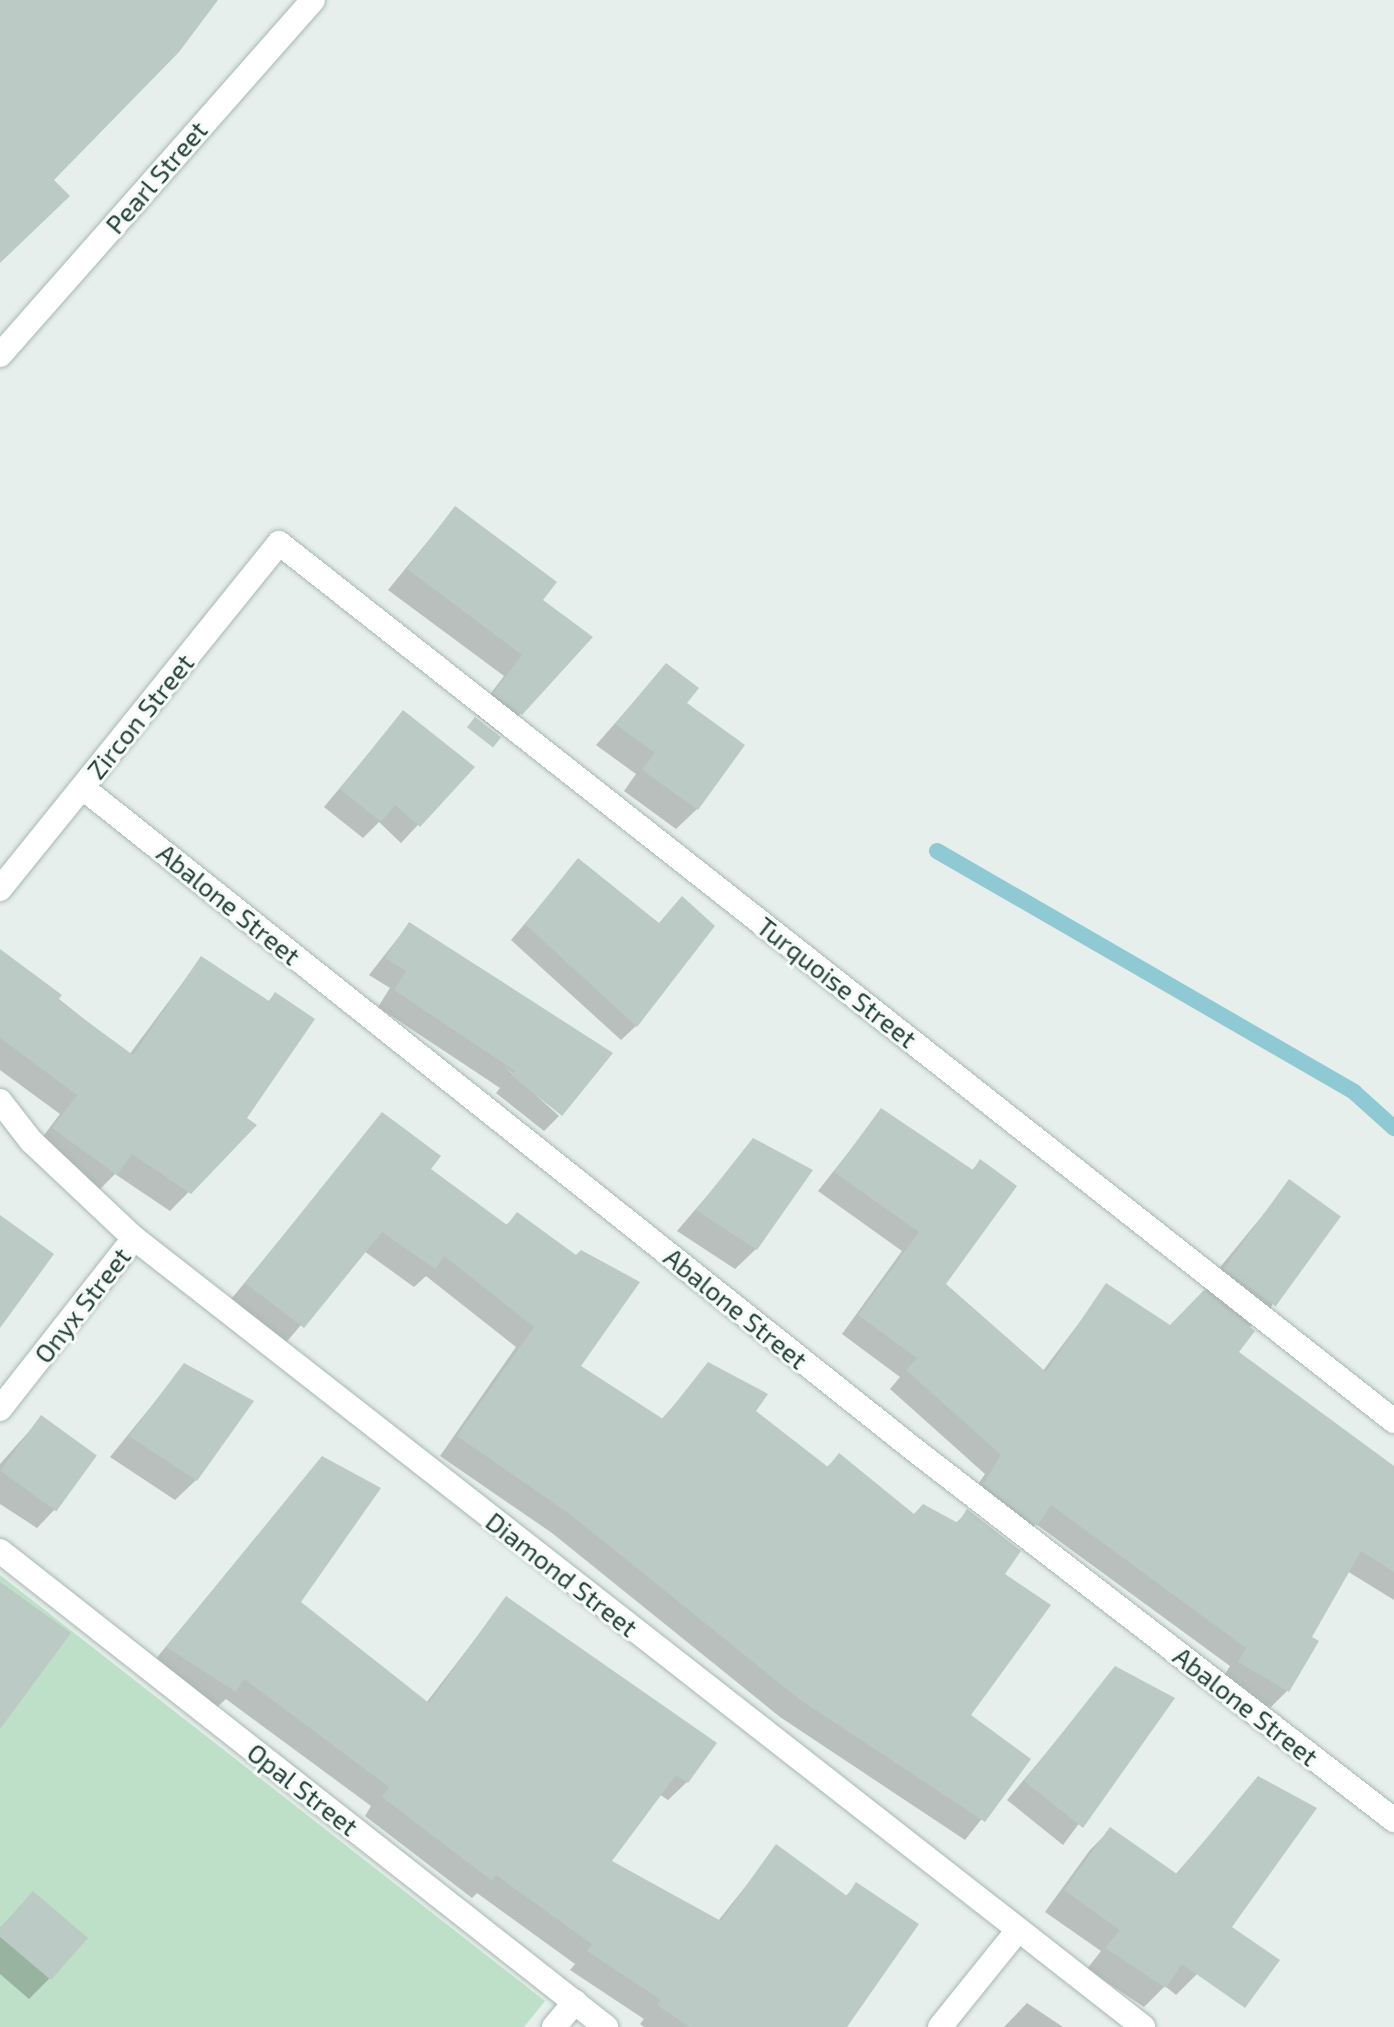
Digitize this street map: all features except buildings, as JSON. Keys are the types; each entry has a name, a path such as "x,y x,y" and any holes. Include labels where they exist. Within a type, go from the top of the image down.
{"street":[{"name":"Pearl Street","path":"0,355 313,0"},
{"name":"Zircon Street","path":"0,889 279,543"},
{"name":"Turquoise Street","path":"279,543 1394,1421"},
{"name":"Abalone Street","path":"83,788 912,1448 1394,1820"},
{"name":"Diamond Street","path":"0,1101 31,1141 134,1238 1143,2027"},
{"name":"Onyx Street","path":"0,1409 134,1238"},
{"name":"Opal Street","path":"0,1551 606,2027"},
{"path":"940,2027 1018,1930"},
{"path":"554,2027 575,2002"}],"green space":[{"path":"0,1575 545,2001 524,2027 0,2027"}],"waterway":[{"path":"937,851 1354,1092 1394,1128"}]}
